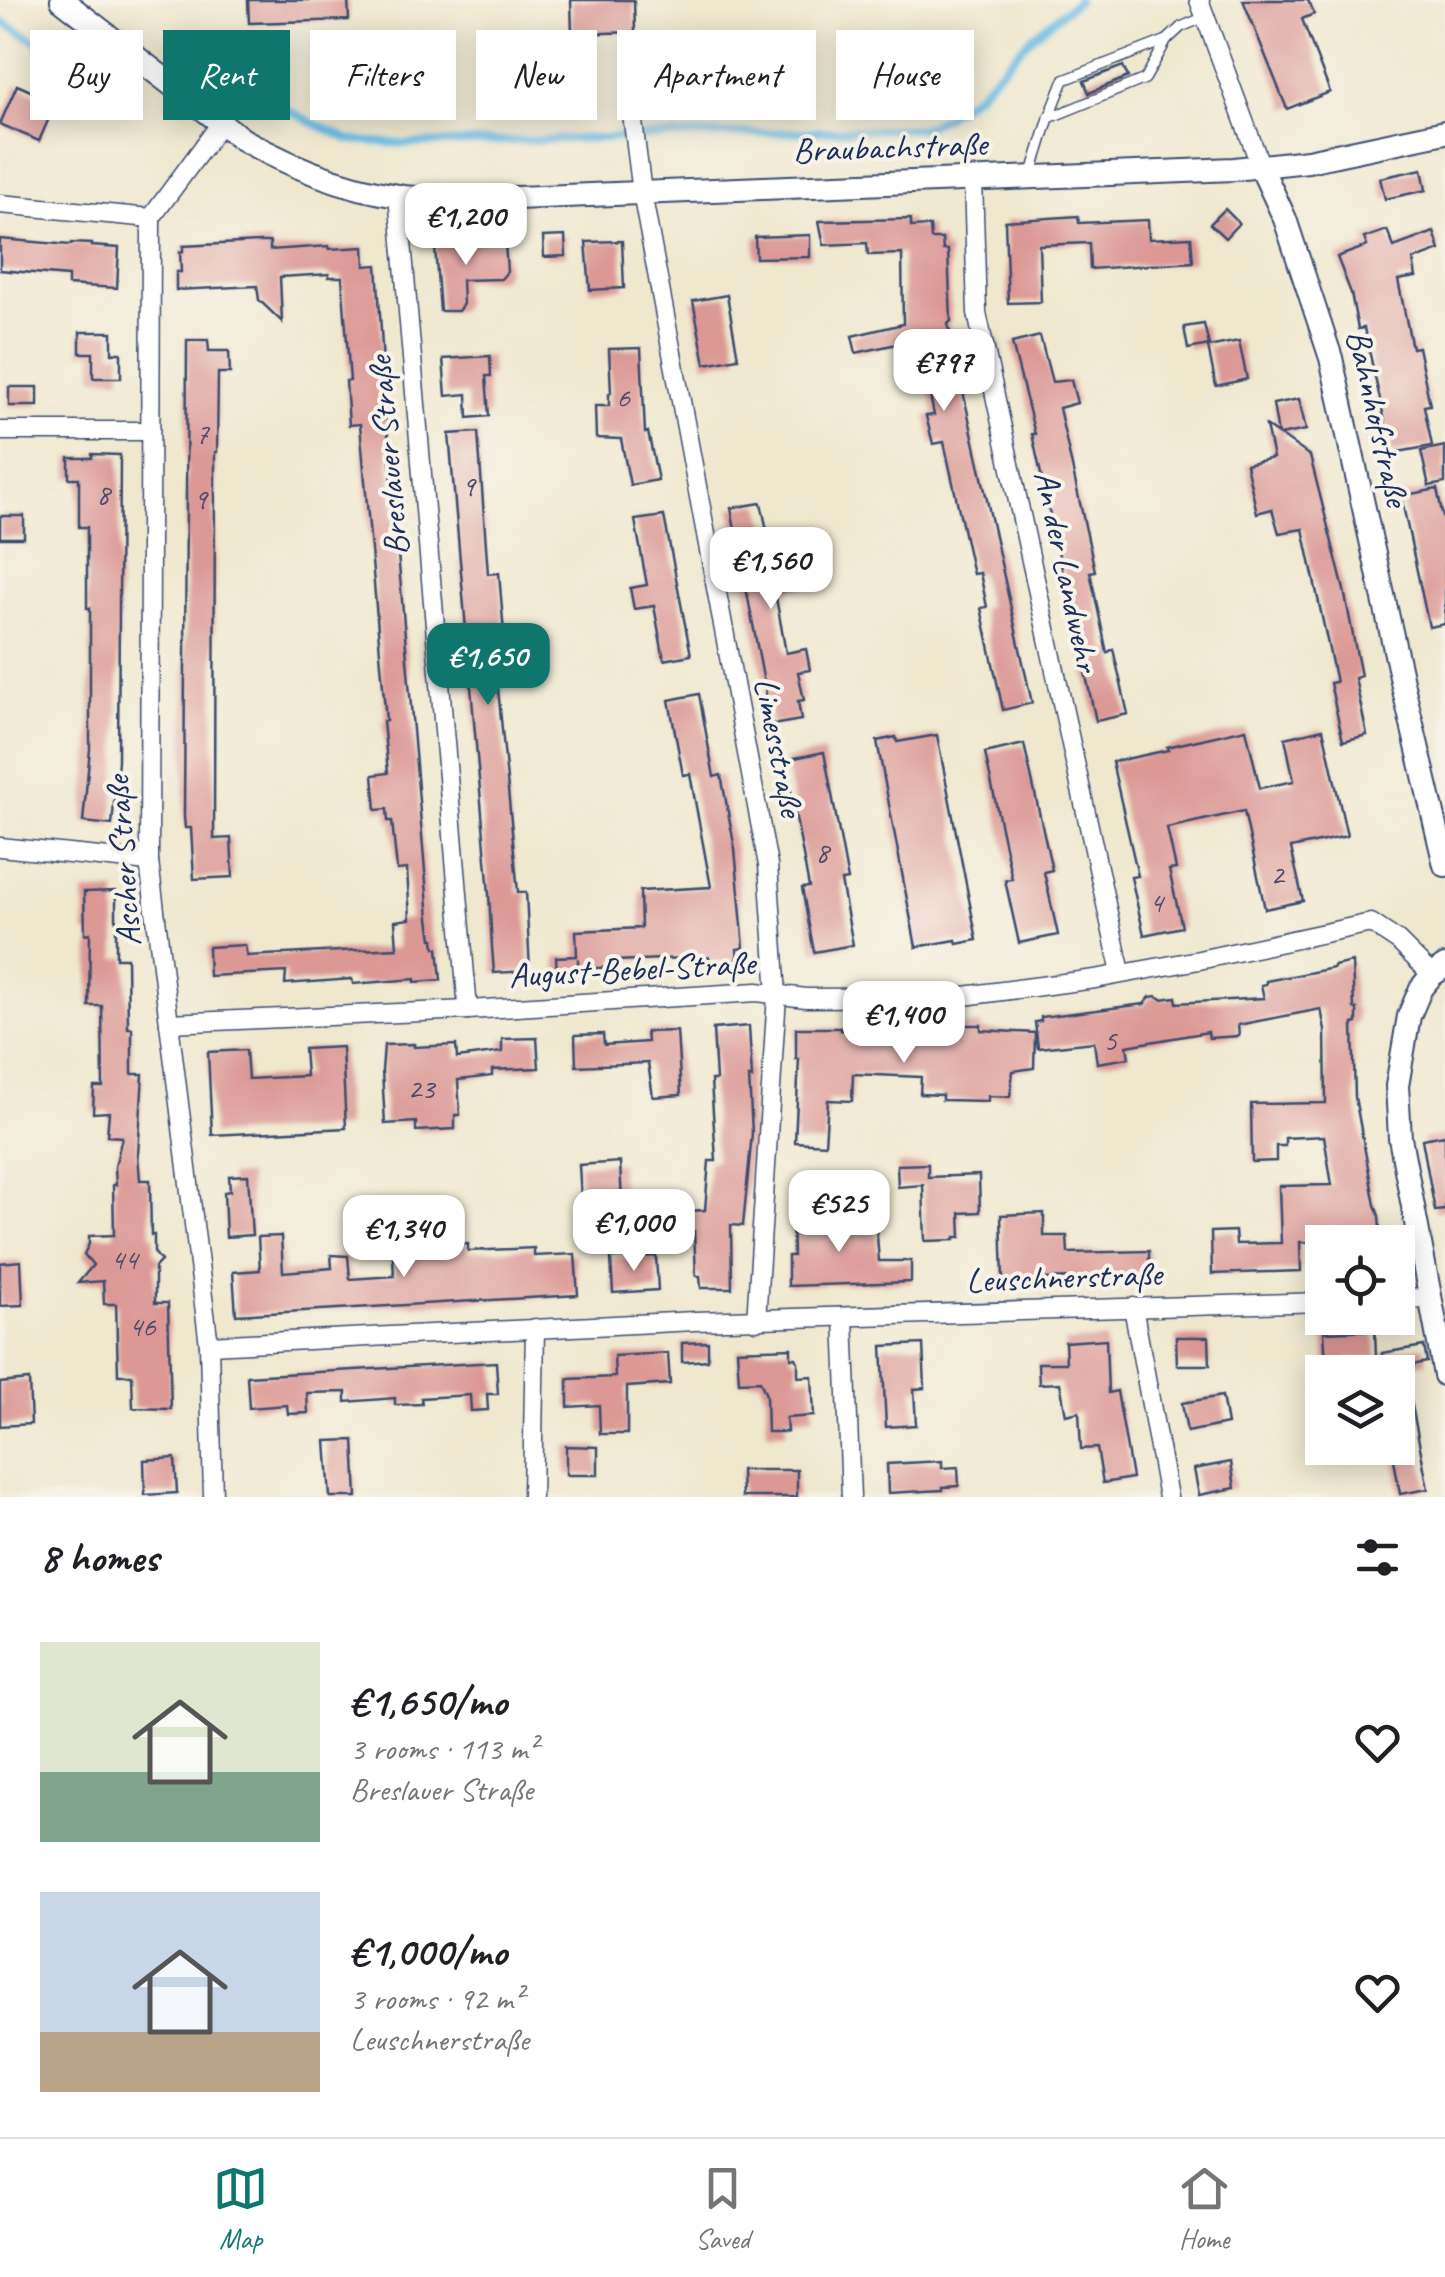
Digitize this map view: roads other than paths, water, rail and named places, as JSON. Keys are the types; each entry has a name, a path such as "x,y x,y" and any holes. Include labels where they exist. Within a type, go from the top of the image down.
{"street":[{"name":"Braubachstraße","path":"62,0 242,139 270,155 358,187 420,198 482,199 1262,167 1445,132"},
{"name":"Bahnhofstraße","path":"1202,8 1285,219 1331,358 1445,864"},
{"path":"633,120 642,193"},
{"path":"0,204 151,218 221,123"},
{"name":"An der Landwehr","path":"973,179 977,313 1122,974"},
{"name":"Limesstraße","path":"642,193 768,865 777,995 756,1321"},
{"name":"Breslauer Straße","path":"398,195 468,1010"},
{"name":"Ascher Straße","path":"151,218 149,862 209,1345 213,1497"},
{"path":"0,432 150,431"},
{"path":"0,847 149,862"},
{"name":"August-Bebel-Straße","path":"169,1023 756,992 806,998 956,996 1122,974 1372,923 1438,970"},
{"path":"1438,970 1415,999 1409,1016 1396,1100 1445,1375"},
{"path":"1415,1299 1431,1298"},
{"name":"Leuschnerstraße","path":"209,1345 694,1321 1305,1303"},
{"path":"1133,1308 1168,1497"},
{"path":"844,1318 852,1497"},
{"path":"532,1497 536,1328"}],"lane":[{"path":"1048,118 1145,79 1167,40 1202,8"},
{"path":"1030,177 1064,80 1167,40"}],"waterway":[{"path":"290,111 350,140 406,144 922,128 977,94 1031,38 1078,0"},
{"path":"0,21 30,38"}]}
